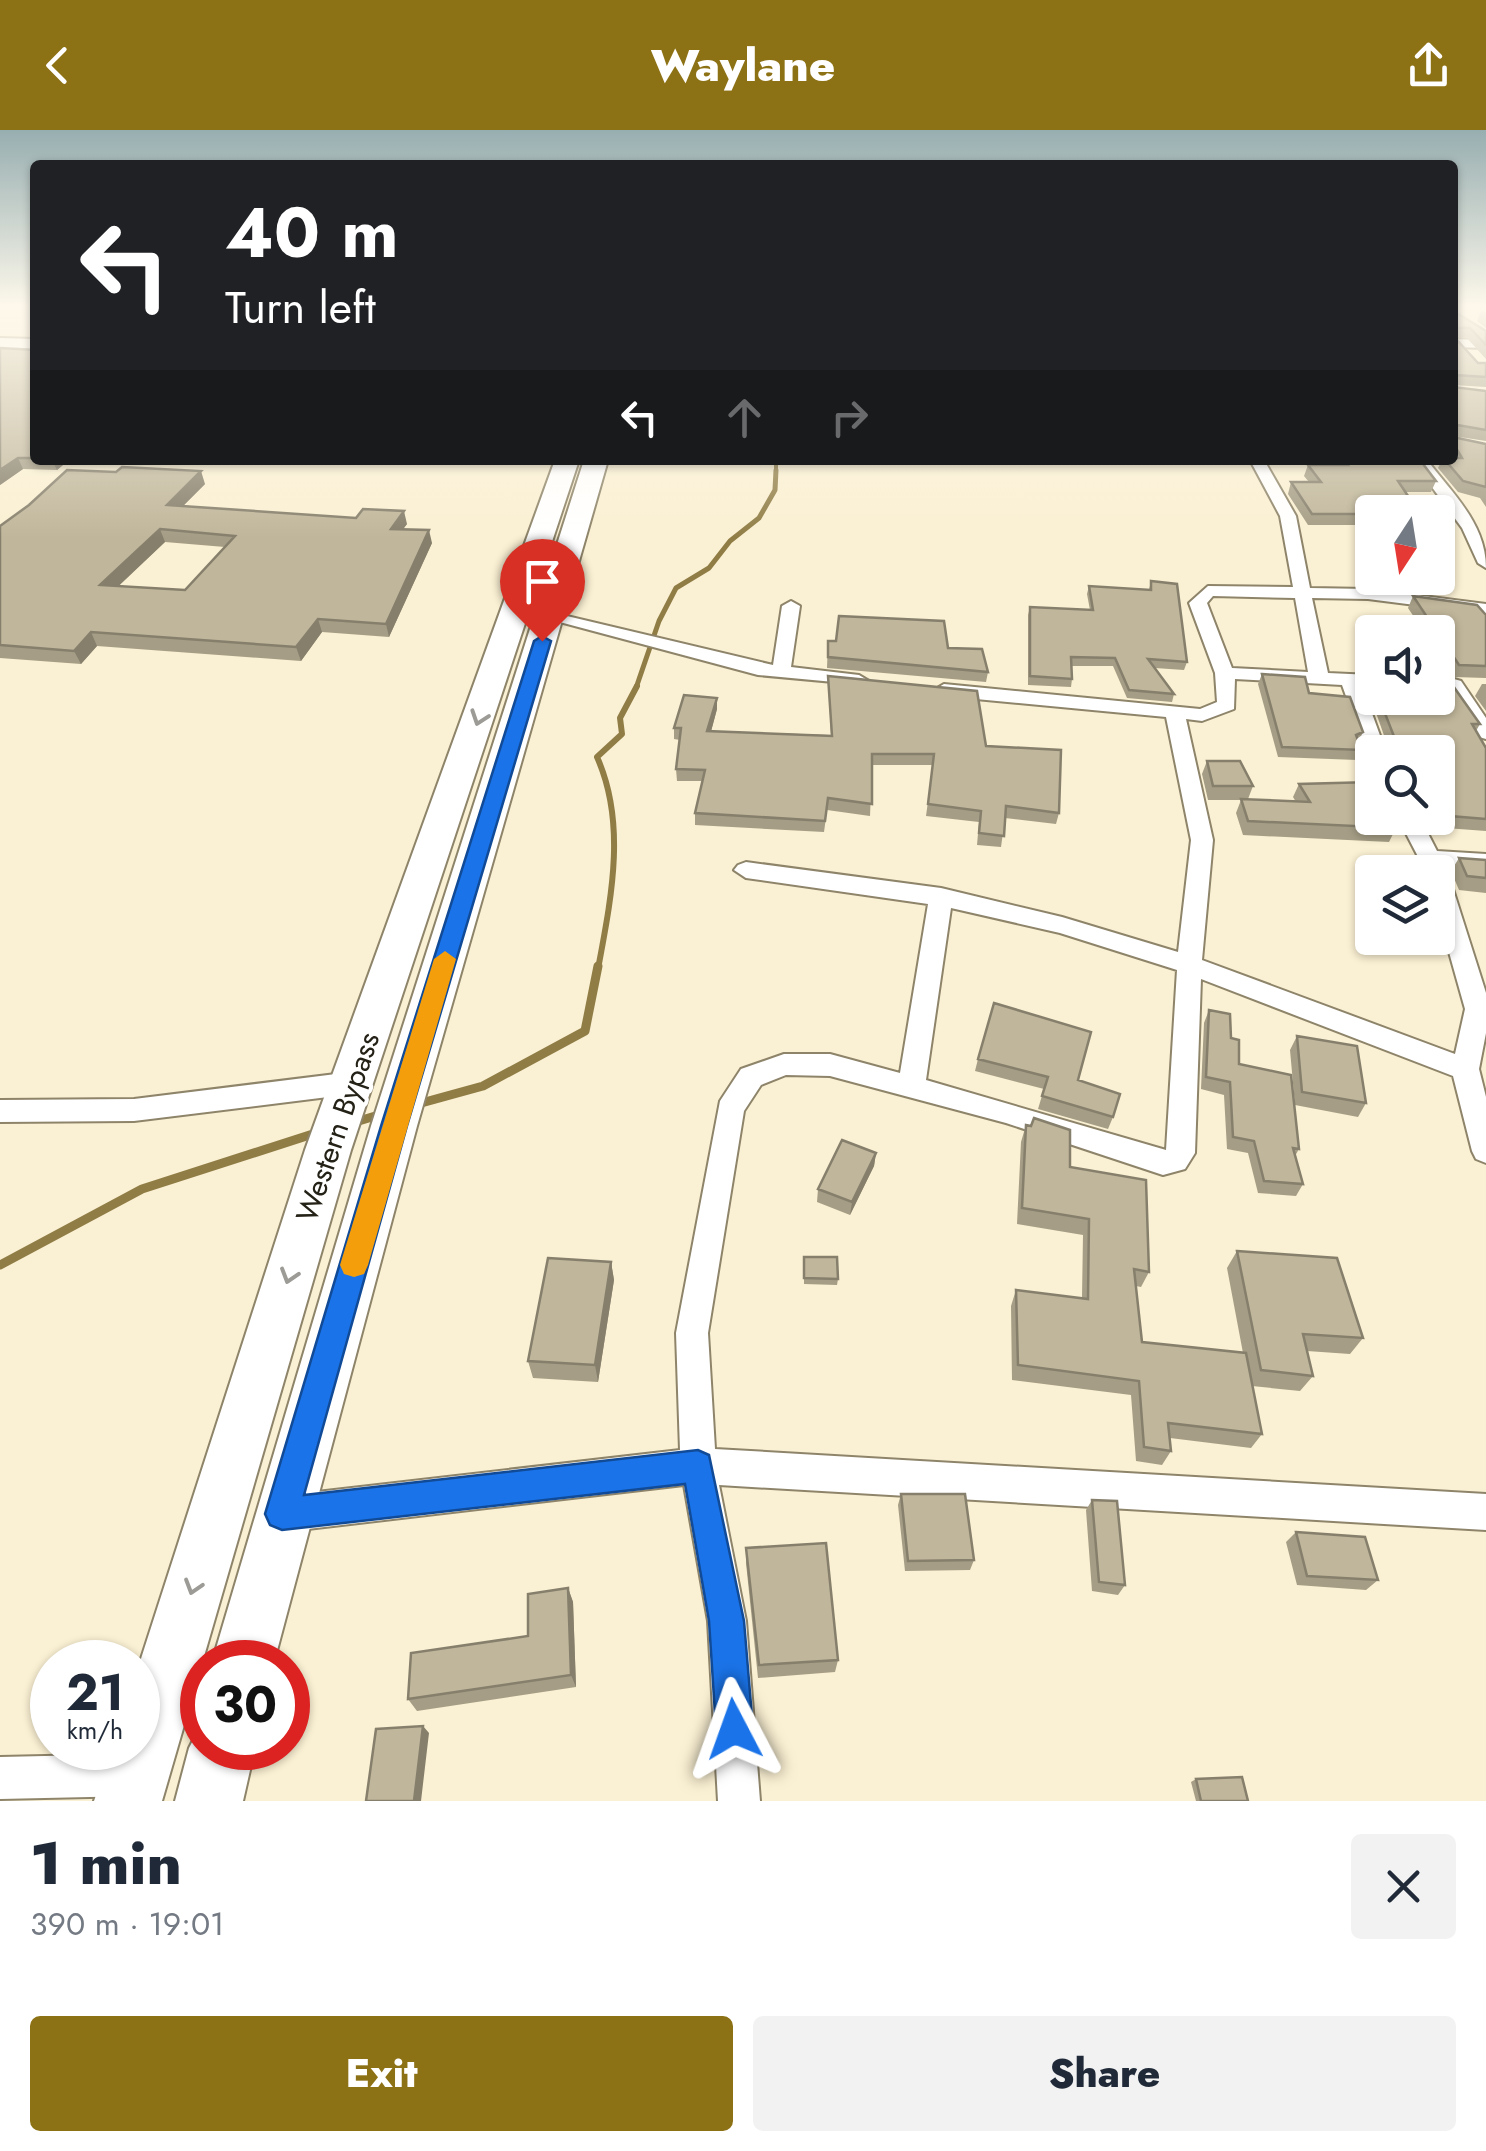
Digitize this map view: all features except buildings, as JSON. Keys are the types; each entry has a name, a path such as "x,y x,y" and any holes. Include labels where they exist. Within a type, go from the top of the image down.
{"main road":[{"name":"Western Bypass","path":"131,1788 341,1112 565,465"},
{"name":"Western Bypass","path":"249,1640 400,1104 595,465"},
{"path":"209,1801 217,1770"}],"street":[{"path":"1259,465 1288,516 1319,678"},
{"path":"1424,465 1470,527 1486,563"},
{"path":"919,687 1202,715 1227,705 1225,672 1198,602 1202,595 1226,590 1301,592 1486,609"},
{"path":"781,673 792,606"},
{"path":"550,617 781,673 879,683"},
{"path":"1225,672 1355,680"},
{"path":"1350,680 1370,735"},
{"path":"1455,685 1486,687"},
{"path":"1455,696 1486,732"},
{"path":"740,1801 727,1621 698,1466 692,1334 730,1110 750,1077 784,1064 830,1065 1163,1163 1175,1160 1181,1153 1191,930 1202,840 1175,713"},
{"path":"1455,866 1486,862"},
{"path":"746,870 941,896 1060,924 1192,965 1465,1070"},
{"path":"911,1086 941,896"},
{"path":"1455,928 1482,1009 1465,1070 1486,1151"},
{"path":"0,1111 341,1112"},
{"path":"282,1514 698,1466 1486,1512"},
{"path":"0,1778 131,1788"}],"waterway":[{"path":"776,465 776,470"},
{"path":"636,688 659,621 676,588 709,568 730,541 759,518 775,490 776,470"},
{"path":"598,969 611,889 614,835 612,809 597,757 622,734 620,718 636,688"},
{"path":"414,1105 483,1086 585,1031 598,966"},
{"path":"352,1123 382,1114"},
{"path":"0,1265 142,1189 319,1132"}],"slow traffic":[{"path":"354,1265 445,959"}],"route":[{"path":"542,641 394,1126 282,1514 698,1466 727,1621 734,1729"}]}
